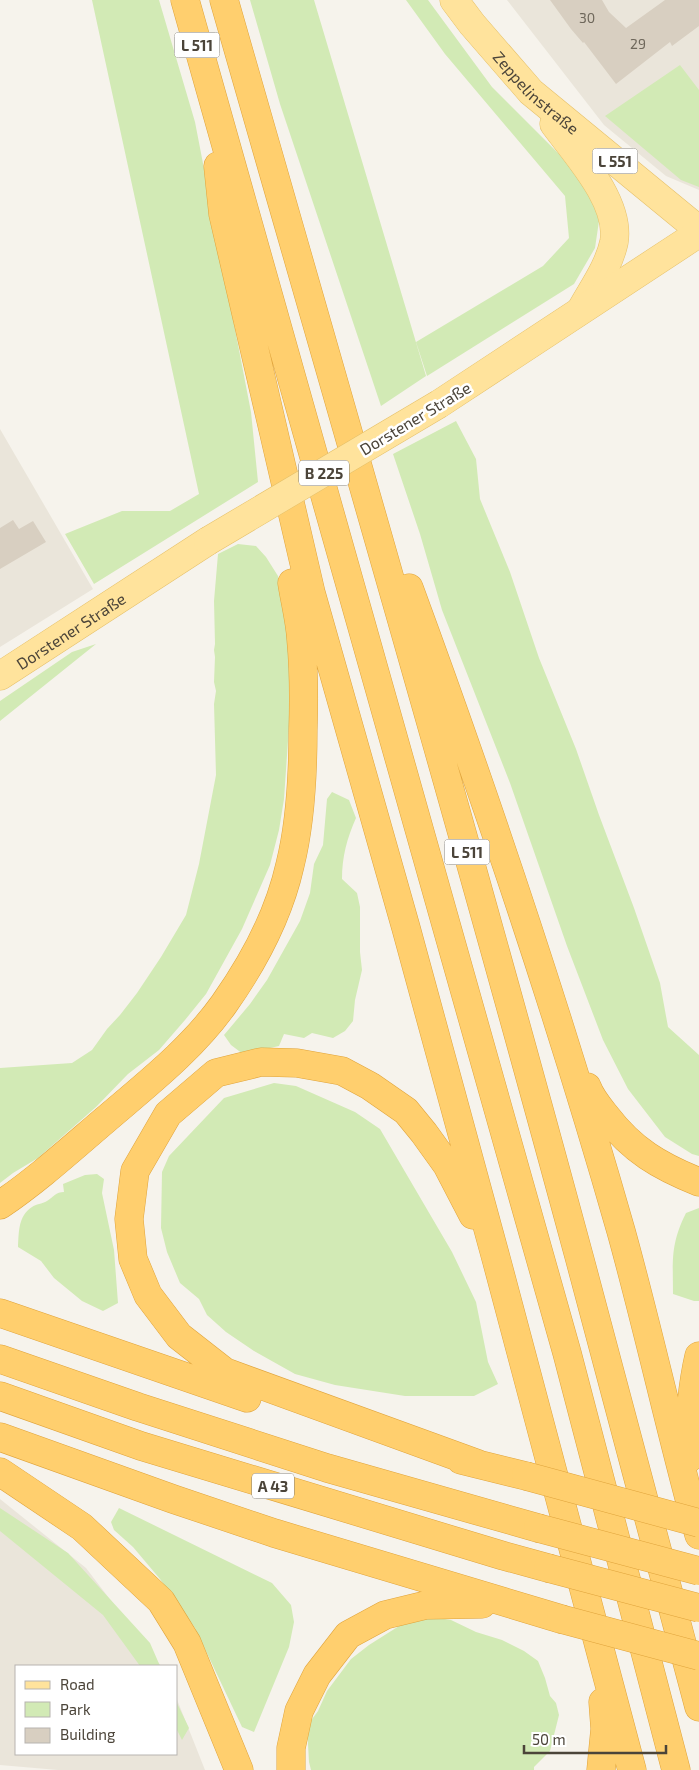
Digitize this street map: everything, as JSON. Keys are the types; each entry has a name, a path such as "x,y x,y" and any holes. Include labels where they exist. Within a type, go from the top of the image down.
{"highway":[{"name":"L 511","path":"185,0 567,1353 676,1770"},
{"name":"L 511","path":"224,0 362,482 580,1258 699,1707"},
{"path":"210,90 224,214 311,593 403,918 497,1262 632,1770"},
{"path":"0,1206 63,1156 154,1078 192,1042 224,1004 255,953 274,915 290,866 298,821 303,767 304,673 301,637 269,452 269,409"},
{"path":"362,482 408,584 472,759 555,1008 621,1233 699,1535"},
{"path":"555,1008 591,1097 620,1134 648,1156 679,1174 699,1182"},
{"path":"478,1464 225,1372 179,1336 148,1295 133,1259 129,1219 134,1171 168,1114 216,1073 261,1062 297,1063 342,1071 370,1086 406,1111 424,1133 447,1165 497,1262"},
{"path":"0,1313 145,1364 394,1444 526,1476 699,1522"},
{"path":"687,1493 689,1420 693,1380 699,1356"},
{"name":"A 43","path":"0,1359 138,1407 327,1468 699,1572"},
{"name":"A 43","path":"0,1396 141,1446 495,1554 699,1608"},
{"path":"0,1437 274,1533 509,1604 699,1656"},
{"path":"0,1472 82,1526 161,1601 187,1643 239,1770"},
{"path":"291,1770 291,1748 299,1711 317,1675 348,1635 385,1615 426,1604 509,1604"},
{"path":"600,1654 605,1728 601,1770"}],"main road":[{"name":"Zeppelinstraße","path":"454,0 472,24 531,92 699,232"},
{"name":"B 225","path":"531,92 595,180 610,208 614,227 614,241 609,259 580,312"},
{"name":"Dorstener Straße","path":"0,676 208,541 440,404 699,232"}],"shaded area":[{"path":"507,0 699,0 699,190 666,176 604,125"},
{"path":"0,429 93,589 0,647"},
{"path":"0,1499 86,1568 160,1665 15,1665 15,1755 178,1755 178,1702 205,1770 58,1770 0,1765"}],"green space":[{"path":"92,0 159,0 195,122 251,412 258,482 94,584 65,534 122,511 170,511 199,494"},
{"path":"250,0 314,0 426,376 381,406 280,104"},
{"path":"406,0 428,0 492,87 559,154 591,191 599,221 595,248 574,284 427,376 416,342 543,266 569,238 565,196 445,54"},
{"path":"680,65 699,90 699,187 681,180 605,116"},
{"path":"456,421 476,459 480,499 510,572 539,658 576,749 634,908 660,983 668,1027 699,1055 699,1156 692,1154 665,1137 628,1089 603,1040 567,946 510,783 442,610 420,534 393,454"},
{"path":"238,544 256,546 266,557 278,576 284,597 290,662 290,712 284,799 279,830 270,865 242,929 206,994 185,1020 159,1050 128,1074 96,1107 38,1158 0,1183 0,1068 72,1063 92,1050 137,993 186,915 199,864 216,775 214,601 218,554"},
{"path":"96,644 0,721 0,701 72,652"},
{"path":"332,792 349,800 356,818 346,848 342,879 357,893 360,907 362,970 355,1000 353,1021 345,1031 333,1038 312,1033 304,1038 284,1034 279,1046 243,1054 231,1045 224,1035 267,980 300,921 310,893 314,864 323,845 327,799"},
{"path":"274,1083 296,1086 355,1112 380,1129 452,1252 476,1302 488,1362 498,1384 474,1396 405,1396 335,1385 295,1374 254,1351 226,1332 207,1315 199,1299 180,1283 167,1252 161,1228 162,1172 169,1156 224,1098"},
{"path":"97,1174 104,1179 102,1193 114,1250 118,1303 103,1311 82,1301 54,1278 41,1261 18,1247 20,1225 27,1211 64,1192 63,1184 85,1175"},
{"path":"699,1208 699,1301 694,1301 673,1294 673,1262 677,1235 686,1213"},
{"path":"0,1508 68,1553 150,1643 160,1665 139,1665 103,1615 0,1531"},
{"path":"119,1508 272,1583 291,1605 294,1622 289,1647 254,1732 242,1727 195,1628 160,1579 133,1547 114,1530 111,1522"},
{"path":"432,1617 451,1620 476,1632 502,1640 524,1651 538,1661 550,1696 556,1703 559,1715 550,1751 534,1767 534,1770 311,1770 307,1726 318,1711 327,1691 351,1659 407,1621"},
{"path":"178,1705 189,1728 182,1740 178,1732"}],"building":[{"path":"550,0 602,0 609,12 626,28 665,0 699,0 699,26 672,46 670,42 616,84"},
{"path":"13,520 19,529 33,521 46,542 0,569 0,528"}]}
